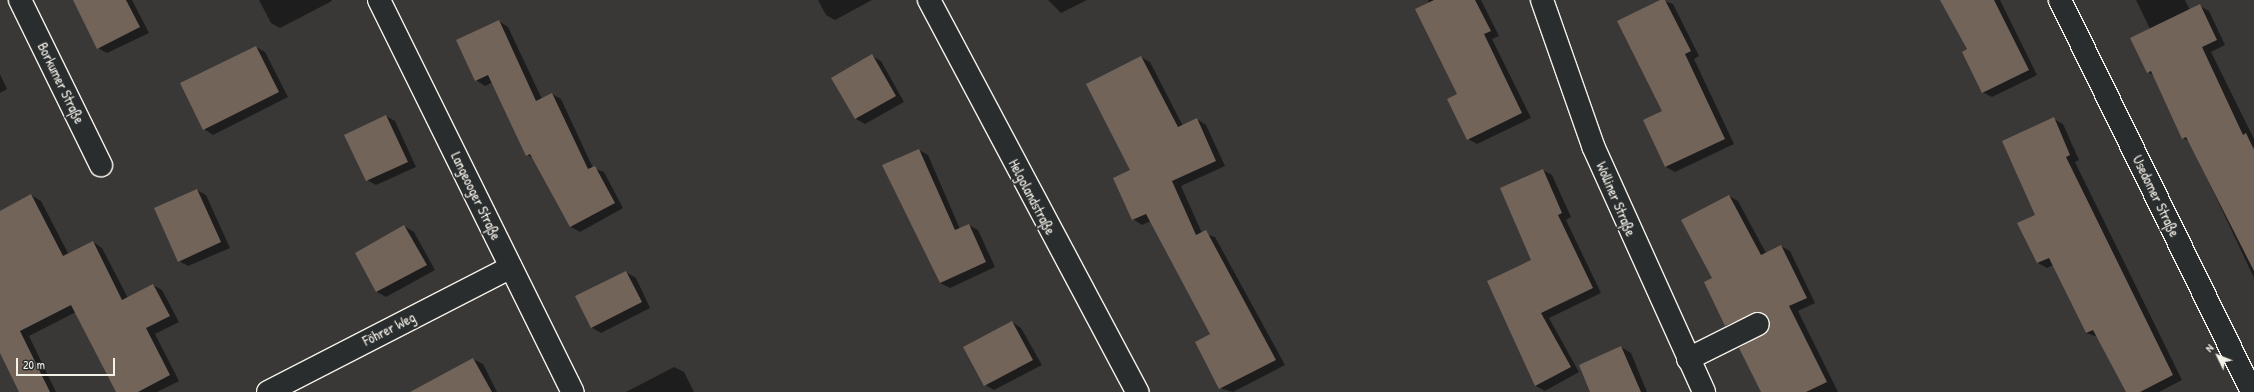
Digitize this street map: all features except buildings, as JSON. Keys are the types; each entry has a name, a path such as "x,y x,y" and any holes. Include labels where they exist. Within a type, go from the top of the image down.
{"street":[{"name":"Borkumer Straße","path":"20,0 101,165"},
{"name":"Langeooger Straße","path":"379,0 573,392"},
{"name":"Helgolandstraße","path":"929,0 1137,392"},
{"name":"Wolliner Straße","path":"1542,0 1593,146 1688,360 1704,392"},
{"name":"Usedomer Straße","path":"2060,0 2252,392"},
{"name":"Föhrer Weg","path":"268,392 510,267"},
{"path":"1688,360 1758,324"}]}
